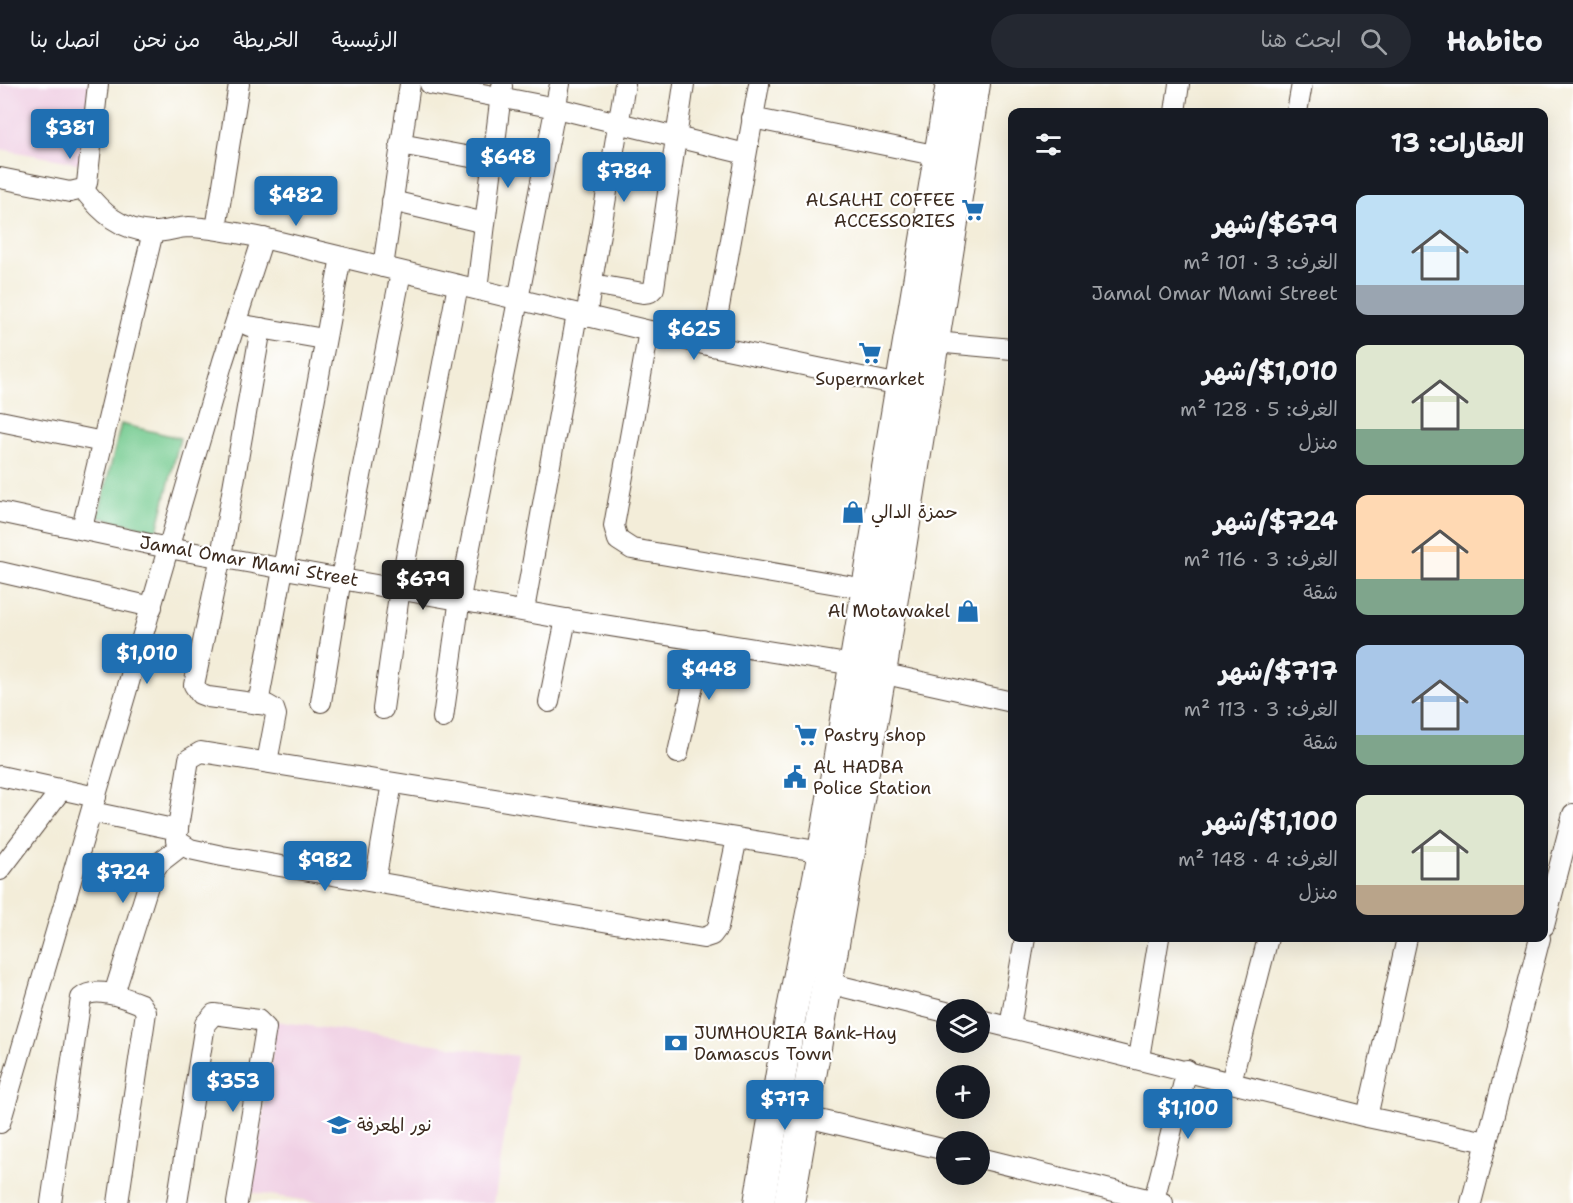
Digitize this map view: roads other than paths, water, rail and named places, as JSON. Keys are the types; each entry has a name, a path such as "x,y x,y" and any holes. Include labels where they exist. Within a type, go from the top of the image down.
{"highway":[{"path":"789,1203 828,983 867,669 901,460 900,385 951,84"},
{"path":"759,1203 774,1110 823,852 867,669 866,589 935,342 975,84"}],"street":[{"path":"0,178 70,192 83,189 87,183 98,84"},
{"path":"216,229 239,84"},
{"path":"321,702 392,270 392,201 410,84"},
{"path":"430,84 501,90 556,108 746,154"},
{"path":"443,718 460,598 561,84"},
{"path":"524,610 582,315 592,284 625,84"},
{"path":"592,284 643,293 650,292 654,288 684,84"},
{"path":"711,346 759,84"},
{"path":"1176,108 1179,84"},
{"path":"1298,108 1302,84"},
{"path":"383,709 400,588 468,286 485,223 501,90"},
{"path":"752,118 939,156"},
{"path":"400,144 492,161"},
{"path":"83,189 102,213 121,225 153,232 185,227 216,229 263,238 711,346 900,385"},
{"path":"392,201 485,223"},
{"path":"82,528 153,232"},
{"path":"0,1123 134,662 263,238"},
{"path":"258,704 341,257"},
{"path":"236,323 324,339"},
{"path":"261,328 221,556 194,685 200,694 208,697 258,704 274,709 276,715 267,762"},
{"path":"649,331 614,526 618,540 632,549 866,589"},
{"path":"935,342 1008,349"},
{"path":"0,421 103,442"},
{"name":"Jamal Omar Mami Street","path":"0,512 168,548 460,598 566,619 867,669 1008,701"},
{"path":"0,572 152,607"},
{"path":"549,702 566,619"},
{"path":"678,753 703,640"},
{"path":"114,994 152,873 179,838 189,759 193,754 201,752 823,852"},
{"path":"0,776 61,790 222,856 702,938 712,935 718,927 737,838"},
{"path":"375,882 392,783"},
{"path":"0,870 61,790"},
{"path":"1548,916 1565,875 1573,814"},
{"path":"1010,1027 1024,942"},
{"path":"1138,1058 1158,942"},
{"path":"1231,1082 1267,942"},
{"path":"1367,1117 1406,942"},
{"path":"1471,1203 1539,942"},
{"path":"828,983 936,1010"},
{"path":"51,1203 81,998 86,994 114,994 141,1004 146,1012 118,1203"},
{"path":"177,1203 206,1024 214,1014 258,1020 266,1028 237,1203"},
{"path":"990,1022 1367,1117 1487,1142"},
{"path":"990,1160 1158,1202 1186,1070"},
{"path":"774,1110 936,1148"}],"place":[{"name":"ALSALHI COFFEE ACCESSORIES","path":"973,210"},
{"name":"Supermarket","path":"870,353"},
{"name":"حمزة الدالي","path":"853,512"},
{"name":"Al Motawakel","path":"968,611"},
{"name":"Pastry shop","path":"806,735"},
{"name":"AL HADBA Police Station","path":"795,777"},
{"name":"JUMHOURIA Bank-Hay Damascus Town","path":"676,1043"},
{"name":"نور المعرفة","path":"339,1125"}]}
